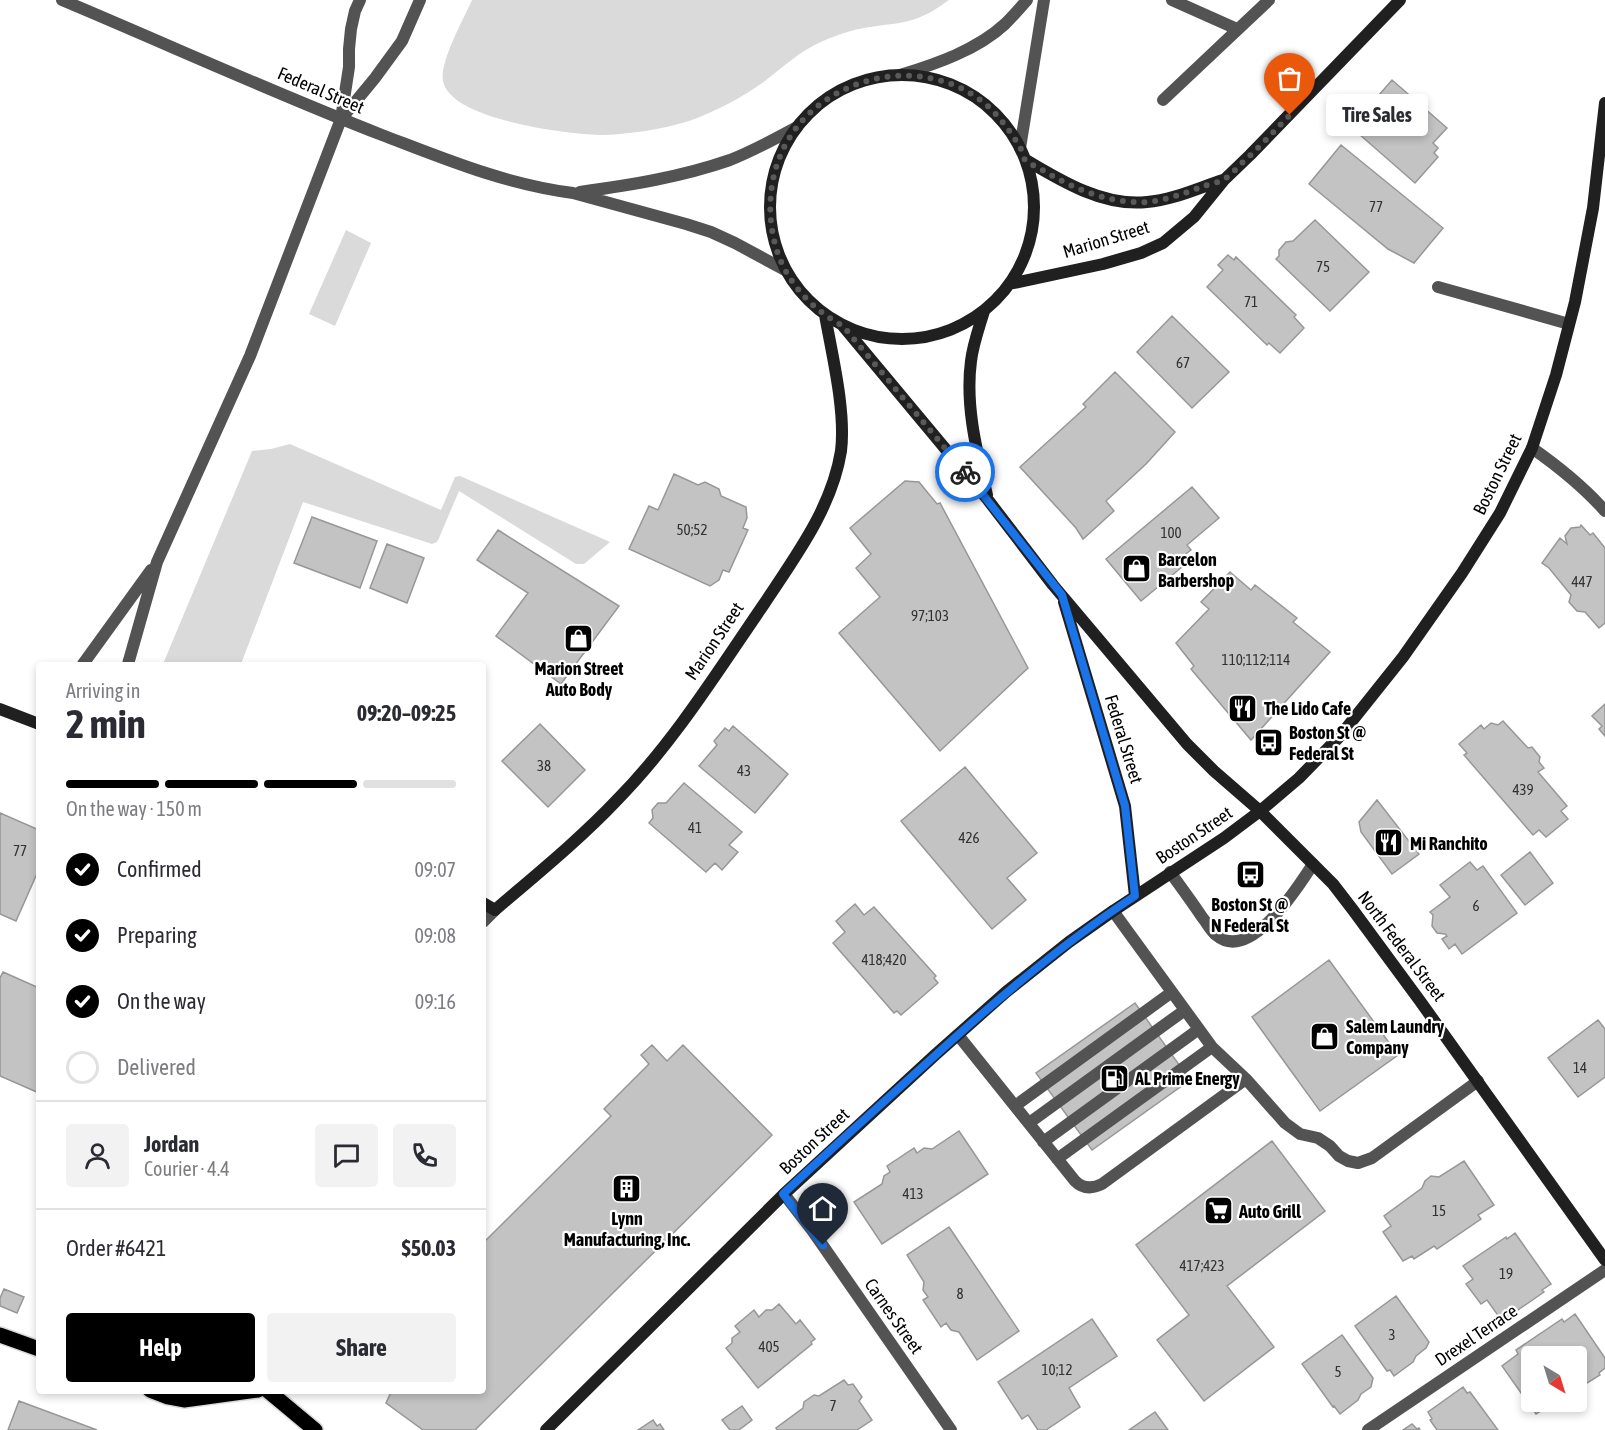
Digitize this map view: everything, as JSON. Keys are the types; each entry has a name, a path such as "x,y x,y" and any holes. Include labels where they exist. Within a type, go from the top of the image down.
{"main road":[{"name":"Marion Street","path":"1009,284 1103,264 1142,253 1163,243 1188,222 1224,180 1250,156 1400,0"},
{"path":"900,75 944,81 983,102 1004,123 1023,154 1034,196 1032,233 1027,251 998,299 984,311 946,331 926,337 905,339 884,338 863,333 843,326 825,315 803,295 785,270 775,247 770,222 770,197 775,172 784,148 810,112 825,99 861,82 900,75"},
{"name":"Boston Street","path":"546,1430 783,1194 958,1035 1036,968 1113,910 1260,811 1299,778 1340,736 1403,657 1462,573 1500,513 1532,448 1556,375 1575,302 1593,208 1605,103"},
{"name":"Marion Street","path":"1023,154 1057,179 1086,192 1134,202 1172,197 1224,180"},
{"name":"Federal Street","path":"984,311 971,360 969,399 976,446 988,500"},
{"name":"Marion Street","path":"495,910 573,843 618,800 706,689 817,520 829,494 841,448 840,405 825,315"},
{"name":"Federal Street","path":"843,326 988,500 1062,595 1187,744 1260,811"},
{"name":"Federal Street","path":"1062,595 1125,806 1135,896"},
{"path":"0,709 36,723"},
{"name":"North Federal Street","path":"1260,811 1329,879 1353,910 1605,1260"},
{"path":"486,905 495,910"},
{"path":"0,1335 36,1348"},
{"path":"162,1394 179,1400 189,1400 230,1394"},
{"path":"272,1394 315,1430"}],"street":[{"name":"Federal Street","path":"63,0 341,119 461,166 711,232 785,270"},
{"path":"129,662 157,562 250,356 341,119 349,67 351,29 360,0"},
{"path":"341,119 402,41 420,0"},
{"path":"900,75 955,56 1003,26 1027,0"},
{"path":"1023,154 1044,0"},
{"path":"1172,0 1238,29"},
{"path":"1163,100 1269,0"},
{"name":"Federal Street","path":"573,194 662,179 708,166 765,145 797,127"},
{"path":"1438,287 1569,324"},
{"path":"1532,448 1589,492 1605,511"},
{"path":"84,662 157,562"},
{"path":"1170,872 1216,935 1229,942 1244,939 1274,918 1314,864"},
{"name":"Marion Street","path":"486,919 495,910"},
{"path":"1113,910 1212,1047 1246,1079 1290,1127 1300,1134 1318,1138 1343,1159 1358,1163 1372,1158 1478,1081"},
{"path":"1015,1106 1172,992"},
{"path":"1029,1123 1185,1010"},
{"path":"1043,1142 1199,1029"},
{"path":"958,1035 1078,1184 1086,1187 1098,1186 1246,1079"},
{"path":"1058,1159 1212,1047"},
{"name":"Carnes Street","path":"783,1194 813,1230 951,1430"},
{"name":"Drexel Terrace","path":"1368,1430 1605,1270"}],"shaded area":[{"path":"472,0 949,0 913,20 855,30 821,42 799,55 748,93 699,117 658,129 604,135 565,132 513,123 466,106 451,95 443,81 445,63"},
{"path":"346,230 371,243 335,326 309,314"},
{"path":"290,444 441,510 455,477 460,476 610,542 584,564 576,564 459,491 437,542 432,544 303,502 242,662 164,662 252,451"}],"building":[{"path":"1392,80 1447,128 1433,143 1438,148 1434,153 1438,157 1415,183 1351,127"},
{"path":"1341,145 1443,228 1414,263 1388,249 1309,184"},
{"path":"1315,220 1369,272 1330,311 1276,259 1279,256 1279,250 1286,242 1293,241"},
{"path":"1228,255 1234,260 1236,257 1296,315 1294,317 1304,328 1280,353 1269,343 1267,345 1207,287 1223,270 1218,265"},
{"path":"1172,316 1229,372 1192,408 1137,352"},
{"path":"1115,372 1175,432 1146,464 1106,501 1114,511 1083,539 1076,528 1020,467 1086,407 1083,404"},
{"path":"674,474 698,485 705,482 719,489 721,496 746,507 747,518 743,528 748,530 729,572 723,570 719,580 710,586 629,549 649,506 658,510"},
{"path":"905,481 919,482 937,504 940,503 1028,668 940,751 839,633 880,597 856,568 871,554 850,528"},
{"path":"1192,487 1219,518 1187,545 1191,550 1177,561 1182,567 1141,601 1106,559"},
{"path":"312,517 377,541 360,588 294,563"},
{"path":"1581,525 1590,535 1593,533 1605,548 1605,623 1599,628 1585,612 1577,611 1569,602 1571,595 1549,568 1542,563 1560,538 1567,544 1565,536 1571,528"},
{"path":"498,530 619,606 561,684 496,636 528,593 477,560"},
{"path":"387,544 424,558 407,603 370,588"},
{"path":"1230,572 1251,590 1255,585 1297,618 1293,622 1330,652 1251,740 1191,669 1194,666 1176,643 1209,609 1201,602"},
{"path":"1605,704 1605,736 1599,729 1602,726 1592,716"},
{"path":"1503,721 1528,748 1532,747 1540,757 1539,762 1544,768 1538,772 1567,806 1561,811 1568,819 1546,837 1539,830 1533,835 1464,755 1467,753 1459,744 1481,725 1484,729 1491,723 1498,725"},
{"path":"540,724 585,770 548,807 502,761"},
{"path":"733,726 788,774 755,813 699,766 717,745 714,741 725,728 729,731"},
{"path":"965,767 1037,853 1007,878 1026,900 992,929 901,821"},
{"path":"684,783 742,832 729,845 738,852 722,870 715,863 706,872 649,823 653,818 652,810 658,803 666,803"},
{"name":"Mi Ranchito","path":"1377,800 1419,854 1392,874 1361,832 1359,822"},
{"path":"0,813 36,829 36,876 16,921 0,914"},
{"path":"1530,852 1553,883 1525,905 1501,875"},
{"path":"1470,862 1477,870 1483,866 1517,913 1462,954 1455,944 1449,949 1442,939 1447,936 1437,933 1432,926 1433,915 1430,912 1450,897 1440,885"},
{"path":"855,904 864,915 874,907 936,976 934,978 938,983 901,1015 897,1011 894,1013 833,943 845,932 836,921"},
{"name":"Salem Laundry Company","path":"1329,960 1398,1055 1320,1111 1252,1017"},
{"path":"3,972 36,987 36,1092 0,1076 0,978"},
{"path":"1135,1003 1190,1080 1092,1150 1036,1073"},
{"path":"1598,1020 1605,1029 1605,1077 1578,1097 1548,1058"},
{"name":"Lynn Manufacturing, Inc.","path":"652,1045 667,1061 683,1045 772,1135 475,1430 423,1430 386,1403 390,1394 486,1394 486,1240 611,1116 604,1109 649,1064 641,1055"},
{"path":"959,1131 988,1174 882,1244 854,1202 882,1184 884,1176 890,1172 887,1166 914,1148 917,1153 924,1148 932,1149"},
{"path":"1272,1141 1325,1211 1227,1286 1274,1347 1204,1401 1157,1340 1189,1315 1136,1245"},
{"path":"1464,1161 1494,1205 1478,1215 1481,1219 1437,1249 1434,1246 1414,1259 1412,1256 1403,1261 1383,1232 1391,1226 1384,1216 1422,1188 1431,1176 1439,1177"},
{"path":"949,1227 1019,1331 977,1360 959,1332 951,1330 946,1323 941,1327 923,1300 928,1297 923,1290 924,1282 907,1255"},
{"path":"1515,1233 1551,1284 1542,1290 1544,1292 1502,1321 1487,1300 1481,1304 1466,1284 1473,1279 1463,1266"},
{"path":"4,1289 24,1297 17,1313 0,1306 0,1298"},
{"path":"1396,1296 1429,1342 1413,1362 1394,1376 1390,1370 1387,1371 1355,1326"},
{"path":"779,1304 796,1324 800,1320 815,1339 811,1342 812,1344 758,1388 726,1348 732,1343 732,1338 740,1332 735,1326 754,1310 759,1317 766,1310 772,1310"},
{"path":"1575,1314 1605,1358 1605,1368 1599,1373 1600,1375 1587,1383 1587,1346 1522,1346 1562,1319 1564,1322"},
{"path":"1092,1319 1117,1356 1069,1388 1080,1407 1046,1430 1038,1430 1028,1415 1022,1419 998,1382"},
{"path":"1342,1335 1373,1378 1371,1387 1340,1414 1302,1364"},
{"path":"1521,1347 1521,1393 1502,1366 1518,1354 1516,1350"},
{"path":"844,1380 848,1385 853,1384 862,1397 859,1401 872,1420 857,1430 777,1430 776,1428 803,1408 804,1402 814,1395 819,1396"},
{"path":"1463,1387 1467,1393 1470,1392 1498,1430 1437,1430 1428,1412"},
{"path":"19,1401 97,1430 8,1430"},
{"path":"742,1406 752,1420 739,1430 730,1430 722,1420"},
{"path":"1155,1412 1168,1430 1129,1430"},
{"path":"653,1420 664,1430 638,1430"},
{"path":"1412,1424 1420,1430 1403,1430"}],"way so far":[{"path":"965,472 843,326 813,306 803,295 785,270 775,247 770,222 770,197 775,172 784,148 810,112 825,99 843,90 880,77 900,75 944,81 983,102 1004,123 1026,160 1057,179 1086,192 1134,202 1172,197 1224,180 1290,115"}],"place":[{"name":"Tire Sales","path":"1290,115"},
{"name":"Barcelon Barbershop","path":"1137,569"},
{"name":"Marion Street Auto Body","path":"579,639"},
{"name":"The Lido Cafe","path":"1243,708"},
{"name":"Boston St @ Federal St","path":"1268,742"},
{"name":"Mi Ranchito","path":"1389,843"},
{"name":"Boston St @ N Federal St","path":"1250,875"},
{"name":"Salem Laundry Company","path":"1325,1036"},
{"name":"AL Prime Energy","path":"1114,1078"},
{"name":"Lynn Manufacturing, Inc.","path":"627,1189"},
{"name":"Auto Grill","path":"1218,1211"}],"route":[{"path":"823,1245 783,1194 1006,992 1069,942 1135,896 1125,806 1062,595 965,472"}]}
